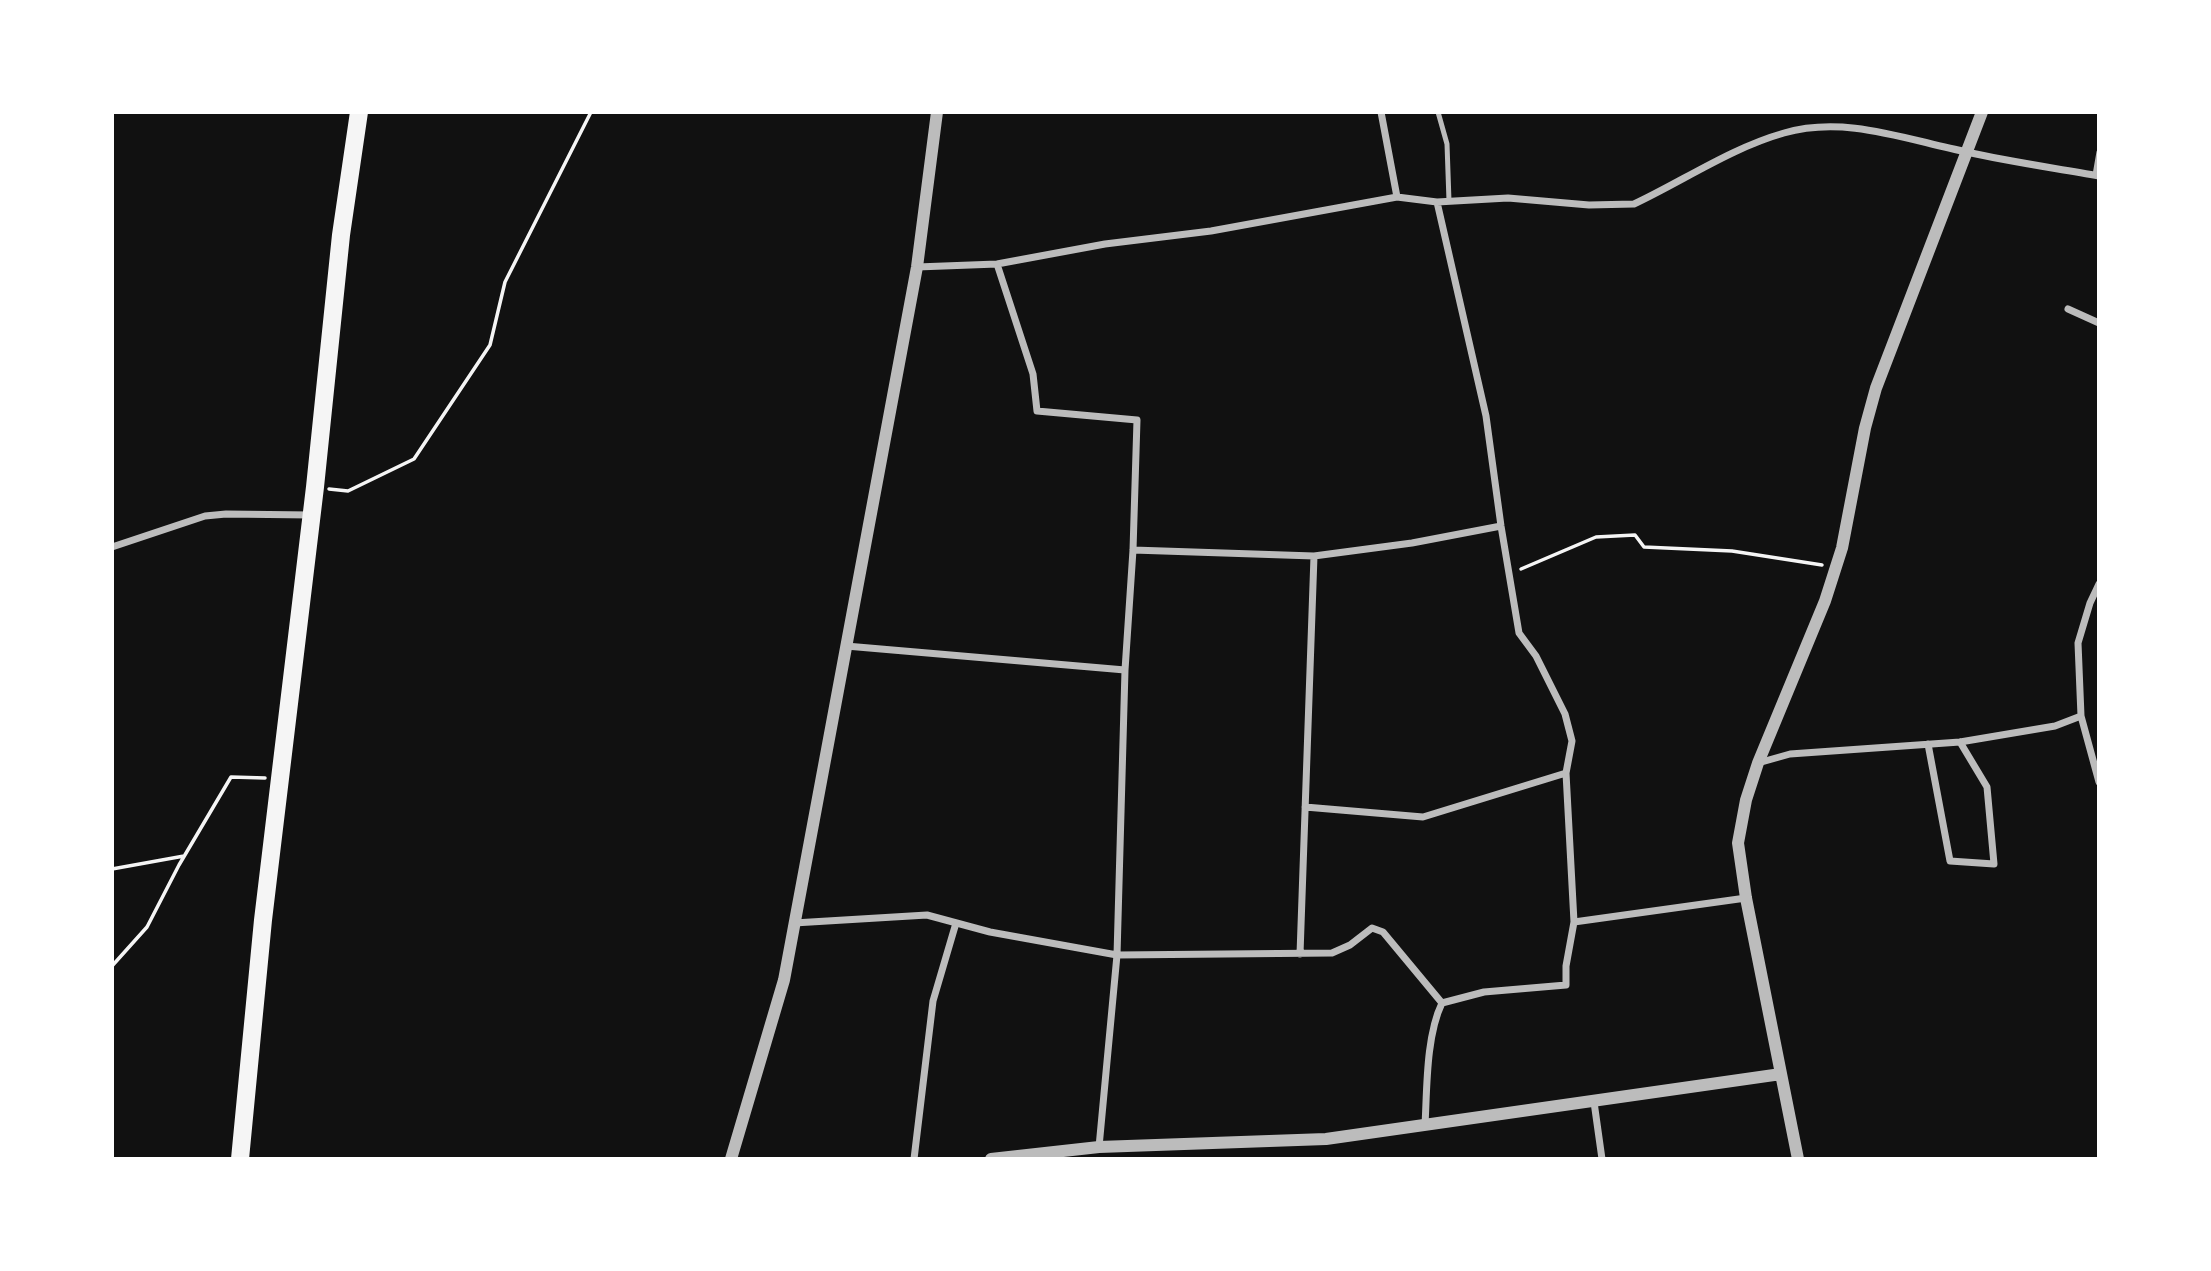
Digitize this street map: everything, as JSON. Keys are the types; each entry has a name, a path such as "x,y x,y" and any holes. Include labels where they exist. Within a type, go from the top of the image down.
{"main road":[{"path":"240,1159 263,920 312,515 341,235 359,112"}],"street":[{"path":"731,1159 784,980 917,267 937,112"},
{"path":"1381,112 1396,197"},
{"path":"1798,1159 1746,898 1738,843 1746,800 1758,763 1825,601 1842,548 1865,428 1876,388 1982,112"},
{"path":"917,267 997,264 1105,244 1211,231 1396,197 1437,202 1508,198 1589,205 1634,204 1737,152 1795,130 1851,126 1967,152 2097,176"},
{"path":"1437,202 1486,416 1519,633 1536,656 1564,714 1573,741 1566,773 1574,922 1566,966 1566,985 1484,992 1442,1003"},
{"path":"997,264 1033,374 1037,411 1137,420 1133,550 1125,670 1117,955 1099,1147"},
{"path":"2068,309 2099,323"},
{"path":"112,547 205,516 312,515"},
{"path":"1133,550 1314,556 1412,543 1501,526"},
{"path":"1300,954 1314,556"},
{"path":"2099,584 2090,603 2078,643 2081,716 2099,782"},
{"path":"846,646 1125,670"},
{"path":"1758,763 1790,754 1960,742 2055,726 2081,716"},
{"path":"1928,744 1950,861 1994,864 1987,787 1960,742"},
{"path":"1305,807 1423,817 1566,773"},
{"path":"1574,922 1746,898"},
{"path":"794,923 927,915 990,932 1117,955 1332,953 1350,945 1372,928 1383,932 1442,1003"},
{"path":"914,1159 933,1001 956,923"},
{"path":"1425,1125 1428,1064 1437,1014 1442,1003"},
{"path":"991,1159 1099,1147 1326,1139 1781,1074"},
{"path":"1594,1102 1602,1159"}],"lane":[{"path":"1438,112 1447,144 1449,201"},
{"path":"2097,176 2099,152"}],"path":[{"path":"315,487 348,491 414,459 490,345 505,282 591,112"},
{"path":"1509,574 1596,537 1635,535 1644,547 1732,551 1836,567"},
{"path":"112,966 147,927 184,856 231,776 281,778"},
{"path":"112,869 184,856"}]}
